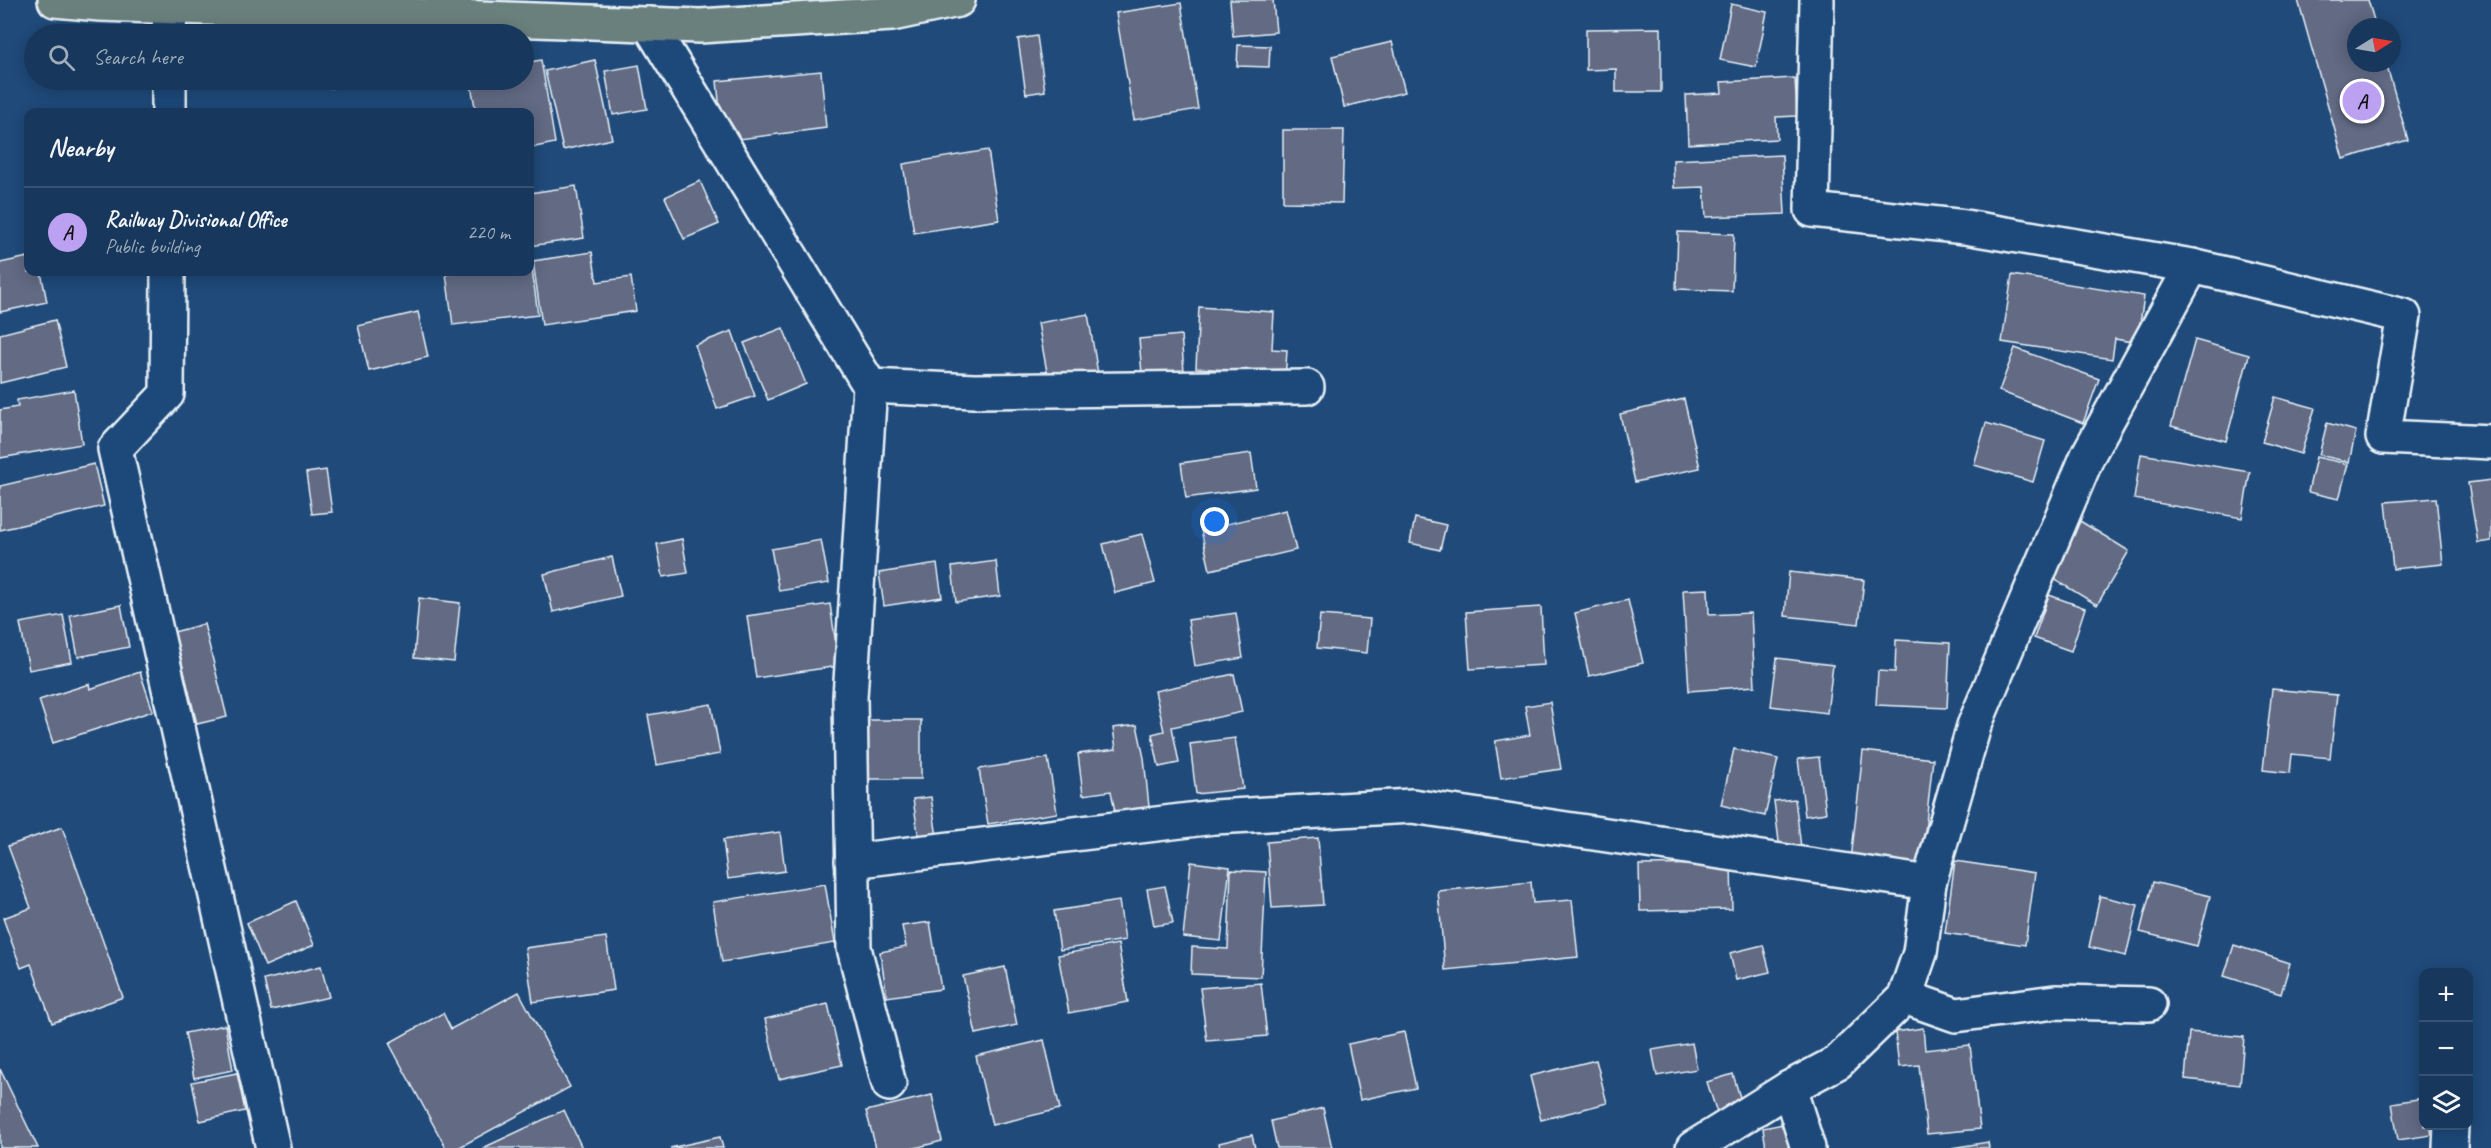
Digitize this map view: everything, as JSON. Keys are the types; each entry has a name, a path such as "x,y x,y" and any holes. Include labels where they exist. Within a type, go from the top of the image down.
{"main road":[{"path":"56,0 170,21 700,26 958,0"}],"street":[{"path":"1817,0 1812,210 1965,227 2192,266 2404,316 2384,437 2491,442"},
{"path":"649,24 870,386 850,697 854,948 889,1084"},
{"path":"169,90 169,108"},
{"path":"1693,1148 1789,1088 1838,1062 1905,997 1920,953 1929,883 1974,726 2088,455 2192,266"},
{"path":"168,276 166,394 115,449 273,1148"},
{"path":"870,386 974,391 1307,387"},
{"path":"852,861 1214,817 1412,806 1929,883"},
{"path":"1905,997 1956,1015 2055,1002 2149,1004"},
{"path":"1789,1088 1808,1148"},
{"path":"2450,1148 2451,1130"}],"building":[{"path":"1230,0 1273,0 1276,32 1233,36"},
{"path":"2298,0 2368,0 2373,18 2347,18 2347,72 2389,72 2408,140 2343,159"},
{"path":"1181,3 1198,109 1134,120 1116,13"},
{"path":"1731,4 1767,12 1756,67 1720,60"},
{"path":"1661,28 1661,92 1616,92 1616,69 1586,70 1586,29"},
{"path":"1037,36 1045,91 1026,94 1018,39"},
{"path":"1392,42 1405,92 1344,107 1332,56"},
{"path":"1238,45 1270,46 1269,67 1237,66"},
{"path":"541,60 555,143 534,147 534,108 475,108 472,90 534,90 534,61"},
{"path":"595,60 612,139 563,150 545,71"},
{"path":"639,65 647,109 613,115 605,71"},
{"path":"821,71 826,128 723,141 717,81"},
{"path":"1795,78 1797,116 1776,117 1777,139 1688,144 1686,95 1722,93 1721,82"},
{"path":"1283,130 1344,130 1342,203 1283,202"},
{"path":"988,150 999,220 914,233 903,164"},
{"path":"1782,155 1785,214 1706,217 1704,187 1674,188 1673,160"},
{"path":"700,181 719,224 684,239 665,197"},
{"path":"576,186 584,238 534,245 534,192"},
{"path":"1678,232 1734,234 1732,291 1676,289"},
{"path":"592,252 597,282 631,277 636,311 542,325 534,261"},
{"path":"24,258 24,276 42,276 47,302 0,312 0,263"},
{"path":"2012,275 2144,296 2137,343 2115,339 2112,359 2002,342"},
{"path":"446,276 533,276 538,315 453,325"},
{"path":"1199,307 1274,312 1272,349 1287,350 1285,381 1230,378 1230,370 1196,368"},
{"path":"418,312 428,357 369,371 358,326"},
{"path":"1088,314 1098,374 1049,383 1038,323"},
{"path":"55,320 66,367 0,383 0,334"},
{"path":"783,328 806,384 768,400 744,343"},
{"path":"732,331 755,396 717,409 695,345"},
{"path":"1181,335 1184,371 1142,374 1139,339"},
{"path":"2195,340 2249,355 2226,441 2171,426"},
{"path":"2015,348 2099,379 2083,423 1999,391"},
{"path":"74,390 82,444 0,458 0,410 18,407 17,400"},
{"path":"2275,397 2315,408 2301,454 2262,442"},
{"path":"1684,399 1700,468 1635,482 1620,414"},
{"path":"1986,423 2045,441 2033,482 1974,465"},
{"path":"2327,423 2356,431 2349,462 2319,455"},
{"path":"1251,453 1256,488 1186,498 1181,463"},
{"path":"2141,454 2250,472 2242,518 2134,499"},
{"path":"2316,457 2348,464 2339,499 2308,492"},
{"path":"94,464 104,506 0,530 0,486"},
{"path":"326,470 332,512 312,514 306,473"},
{"path":"2491,480 2491,541 2478,543 2468,483"},
{"path":"2436,498 2443,564 2393,569 2386,502"},
{"path":"1286,510 1296,550 1210,570 1201,530"},
{"path":"1415,518 1446,525 1440,550 1410,543"},
{"path":"2080,521 2129,551 2097,605 2049,576"},
{"path":"1142,534 1155,583 1115,593 1103,544"},
{"path":"682,539 688,573 663,577 657,544"},
{"path":"821,540 829,583 779,591 771,549"},
{"path":"612,557 621,596 553,612 544,574"},
{"path":"996,561 1000,596 956,602 952,567"},
{"path":"937,564 942,597 884,606 879,573"},
{"path":"1789,572 1864,580 1859,624 1785,616"},
{"path":"1708,589 1709,615 1751,613 1755,686 1689,691 1683,590"},
{"path":"2049,595 2085,608 2071,651 2034,638"},
{"path":"419,598 460,603 454,662 414,658"},
{"path":"1628,600 1643,663 1589,676 1575,613"},
{"path":"830,604 839,666 756,678 747,616"},
{"path":"121,605 129,647 78,657 70,615"},
{"path":"1541,607 1544,665 1470,669 1466,612"},
{"path":"1236,613 1243,658 1195,666 1188,620"},
{"path":"63,615 72,662 29,670 20,623"},
{"path":"1320,615 1370,619 1367,653 1317,648"},
{"path":"204,624 227,717 197,724 174,632"},
{"path":"1896,640 1950,643 1947,708 1876,705 1878,671 1895,672"},
{"path":"1777,658 1833,665 1827,713 1771,706"},
{"path":"140,672 153,711 53,743 39,700 89,684 90,689"},
{"path":"1234,674 1242,712 1172,727 1179,763 1159,767 1152,734 1164,731 1155,691"},
{"path":"2272,689 2337,695 2330,758 2292,754 2290,773 2263,770"},
{"path":"1550,702 1561,769 1501,778 1495,741 1530,735 1525,706"},
{"path":"711,704 720,754 657,765 648,715"},
{"path":"860,720 921,720 921,779 860,779"},
{"path":"1137,725 1144,758 1149,807 1115,812 1111,791 1083,795 1078,754 1116,749 1113,728"},
{"path":"1235,738 1243,789 1196,794 1190,744"},
{"path":"1734,749 1778,759 1765,816 1721,805"},
{"path":"1863,751 1933,759 1921,868 1851,860"},
{"path":"1819,757 1826,813 1805,816 1798,759"},
{"path":"1048,758 1057,813 988,824 979,769"},
{"path":"931,797 937,837 919,840 913,799"},
{"path":"1795,799 1802,855 1781,858 1774,801"},
{"path":"62,827 123,997 52,1023 31,964 21,968 3,918 31,908 8,846"},
{"path":"780,832 785,871 728,879 723,840"},
{"path":"1318,838 1323,905 1272,908 1267,842"},
{"path":"1955,861 2035,873 2025,945 1945,933"},
{"path":"1191,862 1230,867 1221,941 1183,937"},
{"path":"1731,864 1732,909 1640,911 1639,865"},
{"path":"1231,870 1266,872 1261,977 1191,974 1192,947 1228,949"},
{"path":"1531,882 1533,903 1572,900 1578,957 1445,970 1438,891"},
{"path":"2153,882 2210,896 2197,946 2140,932"},
{"path":"825,884 835,943 722,962 713,902"},
{"path":"1165,886 1173,923 1154,926 1147,889"},
{"path":"2100,896 2138,905 2126,956 2089,947"},
{"path":"296,901 314,945 265,966 247,923"},
{"path":"1119,901 1125,940 1060,950 1054,911"},
{"path":"930,922 941,989 887,997 880,952 906,947 902,926"},
{"path":"606,937 614,990 533,1002 525,948"},
{"path":"1118,944 1128,1002 1069,1013 1058,955"},
{"path":"1763,945 1770,972 1736,980 1730,953"},
{"path":"2234,945 2290,963 2281,994 2224,976"},
{"path":"321,966 329,997 271,1010 264,980"},
{"path":"1005,967 1017,1025 976,1034 963,976"},
{"path":"1261,983 1267,1036 1207,1041 1200,988"},
{"path":"519,992 570,1087 458,1148 446,1148 389,1043 443,1013 451,1029"},
{"path":"828,1004 842,1065 779,1079 765,1019"},
{"path":"225,1025 233,1070 194,1078 185,1033"},
{"path":"1923,1028 1925,1050 1970,1045 1980,1129 1927,1134 1919,1065 1899,1067 1895,1032"},
{"path":"1404,1032 1416,1088 1360,1100 1348,1044"},
{"path":"2189,1032 2244,1037 2240,1085 2185,1079"},
{"path":"1044,1040 1060,1109 992,1125 976,1056"},
{"path":"1692,1043 1697,1069 1657,1076 1652,1050"},
{"path":"1596,1060 1607,1103 1541,1120 1530,1076"},
{"path":"0,1069 38,1148 0,1148"},
{"path":"237,1073 245,1111 200,1121 192,1082"},
{"path":"1733,1074 1744,1111 1719,1119 1707,1082"},
{"path":"932,1095 942,1141 915,1148 876,1148 866,1111"},
{"path":"2419,1099 2419,1130 2431,1130 2432,1135 2398,1140 2392,1103"},
{"path":"1323,1108 1332,1148 1277,1148 1271,1121"},
{"path":"564,1110 582,1148 483,1148"},
{"path":"1793,1122 1798,1148 1766,1148 1763,1128"},
{"path":"1252,1135 1255,1148 1220,1148 1219,1143"},
{"path":"720,1137 723,1148 670,1148"},
{"path":"1988,1142 1989,1148 1951,1148"}],"place":[{"name":"Railway Divisional Office","path":"2362,101"}]}
